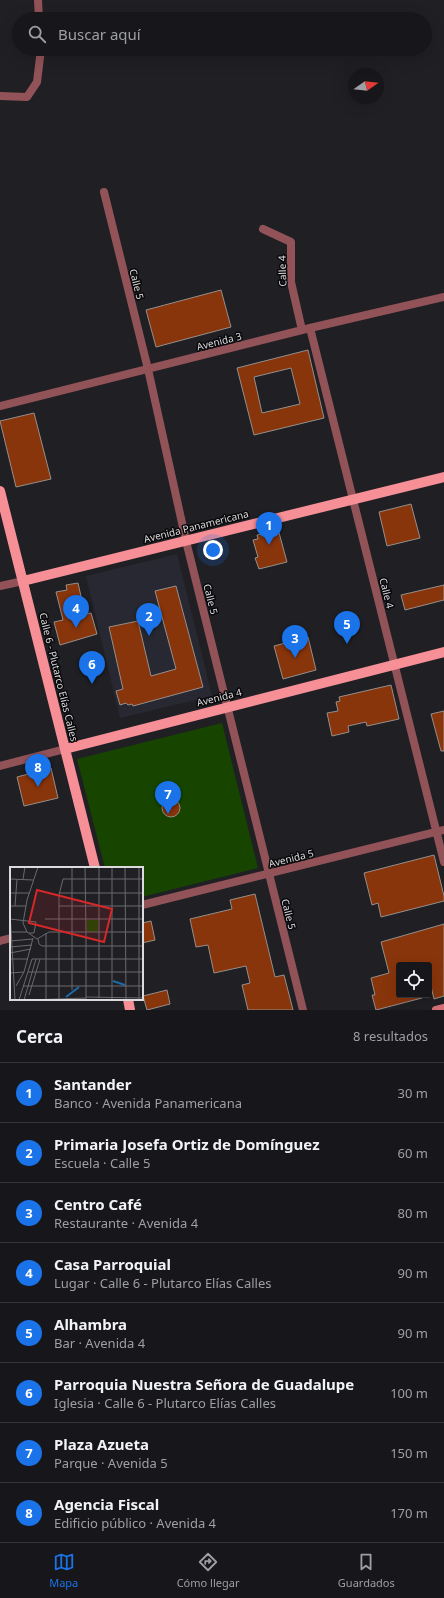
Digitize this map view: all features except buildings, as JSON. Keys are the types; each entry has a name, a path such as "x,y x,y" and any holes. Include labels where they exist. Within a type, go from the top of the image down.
{"main road":[{"name":"Avenida Panamericana","path":"23,581 444,477"},
{"name":"Calle 6 - Plutarco Elías Calles","path":"0,491 95,867"},
{"name":"Avenida 4","path":"65,749 444,652"},
{"path":"128,1000 130,1010"},
{"path":"436,1010 444,1008"}],"street":[{"path":"38,0 39,12"},
{"path":"0,96 27,98 37,82 40,56"},
{"name":"Calle 5","path":"104,192 148,369 186,541 303,1010"},
{"name":"Calle 4","path":"263,229 291,242 290,282 306,329 353,500 394,664 440,831 444,862"},
{"name":"Avenida 3","path":"0,406 306,329 444,297"},
{"name":"Avenida Panamericana","path":"0,586 23,581"},
{"name":"Avenida 4","path":"0,766 65,749"},
{"name":"Avenida 5","path":"143,905 440,831"},
{"path":"0,941 10,938"}],"shaded area":[{"path":"177,554 212,696 120,718 86,576"}],"green space":[{"path":"222,723 258,868 143,897 143,867 105,867 77,759"}],"place":[{"name":"Santander","path":"269,545"},
{"name":"Casa Parroquial","path":"76,628"},
{"name":"Primaria Josefa Ortiz de Domínguez","path":"149,636"},
{"name":"Alhambra","path":"347,644"},
{"name":"Centro Café","path":"295,658"},
{"name":"Parroquia Nuestra Señora de Guadalupe","path":"92,684"},
{"name":"Agencia Fiscal","path":"38,787"},
{"name":"Plaza Azueta","path":"168,814"}]}
